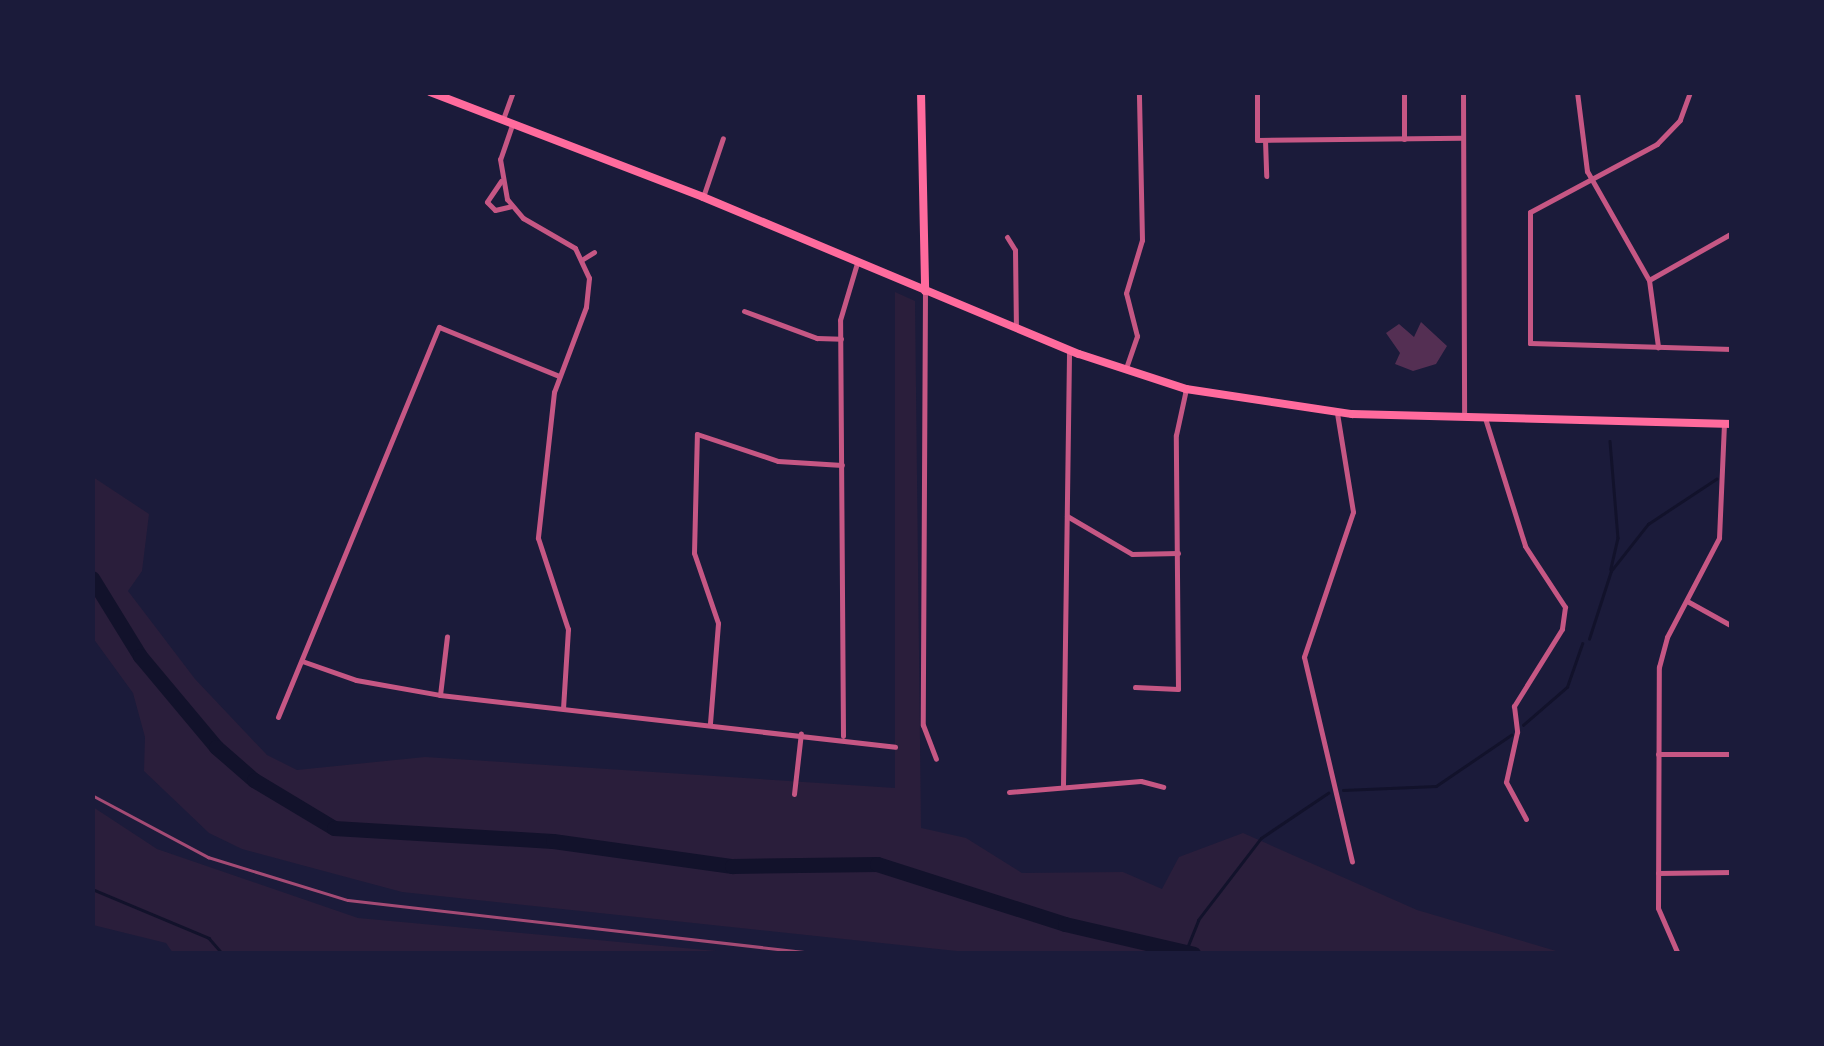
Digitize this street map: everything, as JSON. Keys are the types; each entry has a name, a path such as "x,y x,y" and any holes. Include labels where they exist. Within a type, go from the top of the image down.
{"main road":[{"path":"430,92 703,197 1069,350 1186,389 1337,413 1728,424"},
{"path":"921,92 925,291"}],"street":[{"path":"513,92 500,159 501,180 512,206 583,258 588,301 559,376 538,538 568,628 563,708"},
{"path":"1125,371 1138,336 1126,292 1142,240 1140,92"},
{"path":"1257,92 1266,176"},
{"path":"1404,92 1404,139"},
{"path":"1463,92 1464,417"},
{"path":"1577,92 1590,180 1649,280 1658,347"},
{"path":"1690,92 1680,120 1664,139 1530,212 1530,343 1732,349"},
{"path":"703,197 723,138"},
{"path":"1261,140 1463,138"},
{"path":"501,180 489,192 489,206 512,206"},
{"path":"1649,280 1732,233"},
{"path":"1007,237 1016,250 1016,328"},
{"path":"583,258 594,252"},
{"path":"843,736 840,339 843,297 857,263"},
{"path":"925,291 923,724 936,759"},
{"path":"744,311 817,338 840,339"},
{"path":"278,717 439,327 559,376"},
{"path":"1063,785 1069,350"},
{"path":"1135,687 1178,690 1176,435 1186,389"},
{"path":"1337,413 1353,512 1304,658 1352,860"},
{"path":"1486,418 1528,554 1565,607 1562,630 1514,706 1517,732 1506,782 1526,819"},
{"path":"1678,954 1661,923 1660,657 1718,538 1728,424"},
{"path":"710,723 718,623 694,553 697,434 778,461 842,465"},
{"path":"1067,516 1102,531 1132,554 1178,553"},
{"path":"1686,601 1732,626"},
{"path":"440,694 447,636"},
{"path":"302,661 356,680 440,694 843,736 895,747"},
{"path":"794,794 801,733"},
{"path":"1658,754 1732,754"},
{"path":"1009,792 1141,781 1163,787"},
{"path":"1658,873 1732,872"}],"shaded area":[{"path":"895,292 915,301 921,828 966,838 1022,873 1123,872 1162,889 1179,857 1243,833 1417,910 1563,953 985,954 402,892 242,849 209,833 144,771 145,737 133,693 93,638 93,477 149,514 142,571 128,591 195,679 267,755 297,770 425,757 895,788"},
{"path":"93,807 157,849 358,918 738,953 173,953 166,943 93,925"}],"building":[{"path":"1421,322 1447,346 1436,364 1413,371 1395,364 1400,353 1386,333 1399,324 1414,337"}],"waterway":[{"path":"1610,441 1618,538 1611,569"},
{"path":"1589,639 1611,571 1648,524 1716,479"},
{"path":"92,578 140,656 216,747 254,780 334,828 553,841 732,866 877,864 1065,924 1194,954"},
{"path":"1523,725 1567,687 1582,644"},
{"path":"1343,790 1436,786 1511,735"},
{"path":"1185,953 1198,920 1261,838 1328,793"},
{"path":"92,889 209,938 223,954"}],"railway":[{"path":"92,795 208,857 348,900 824,954"}]}
